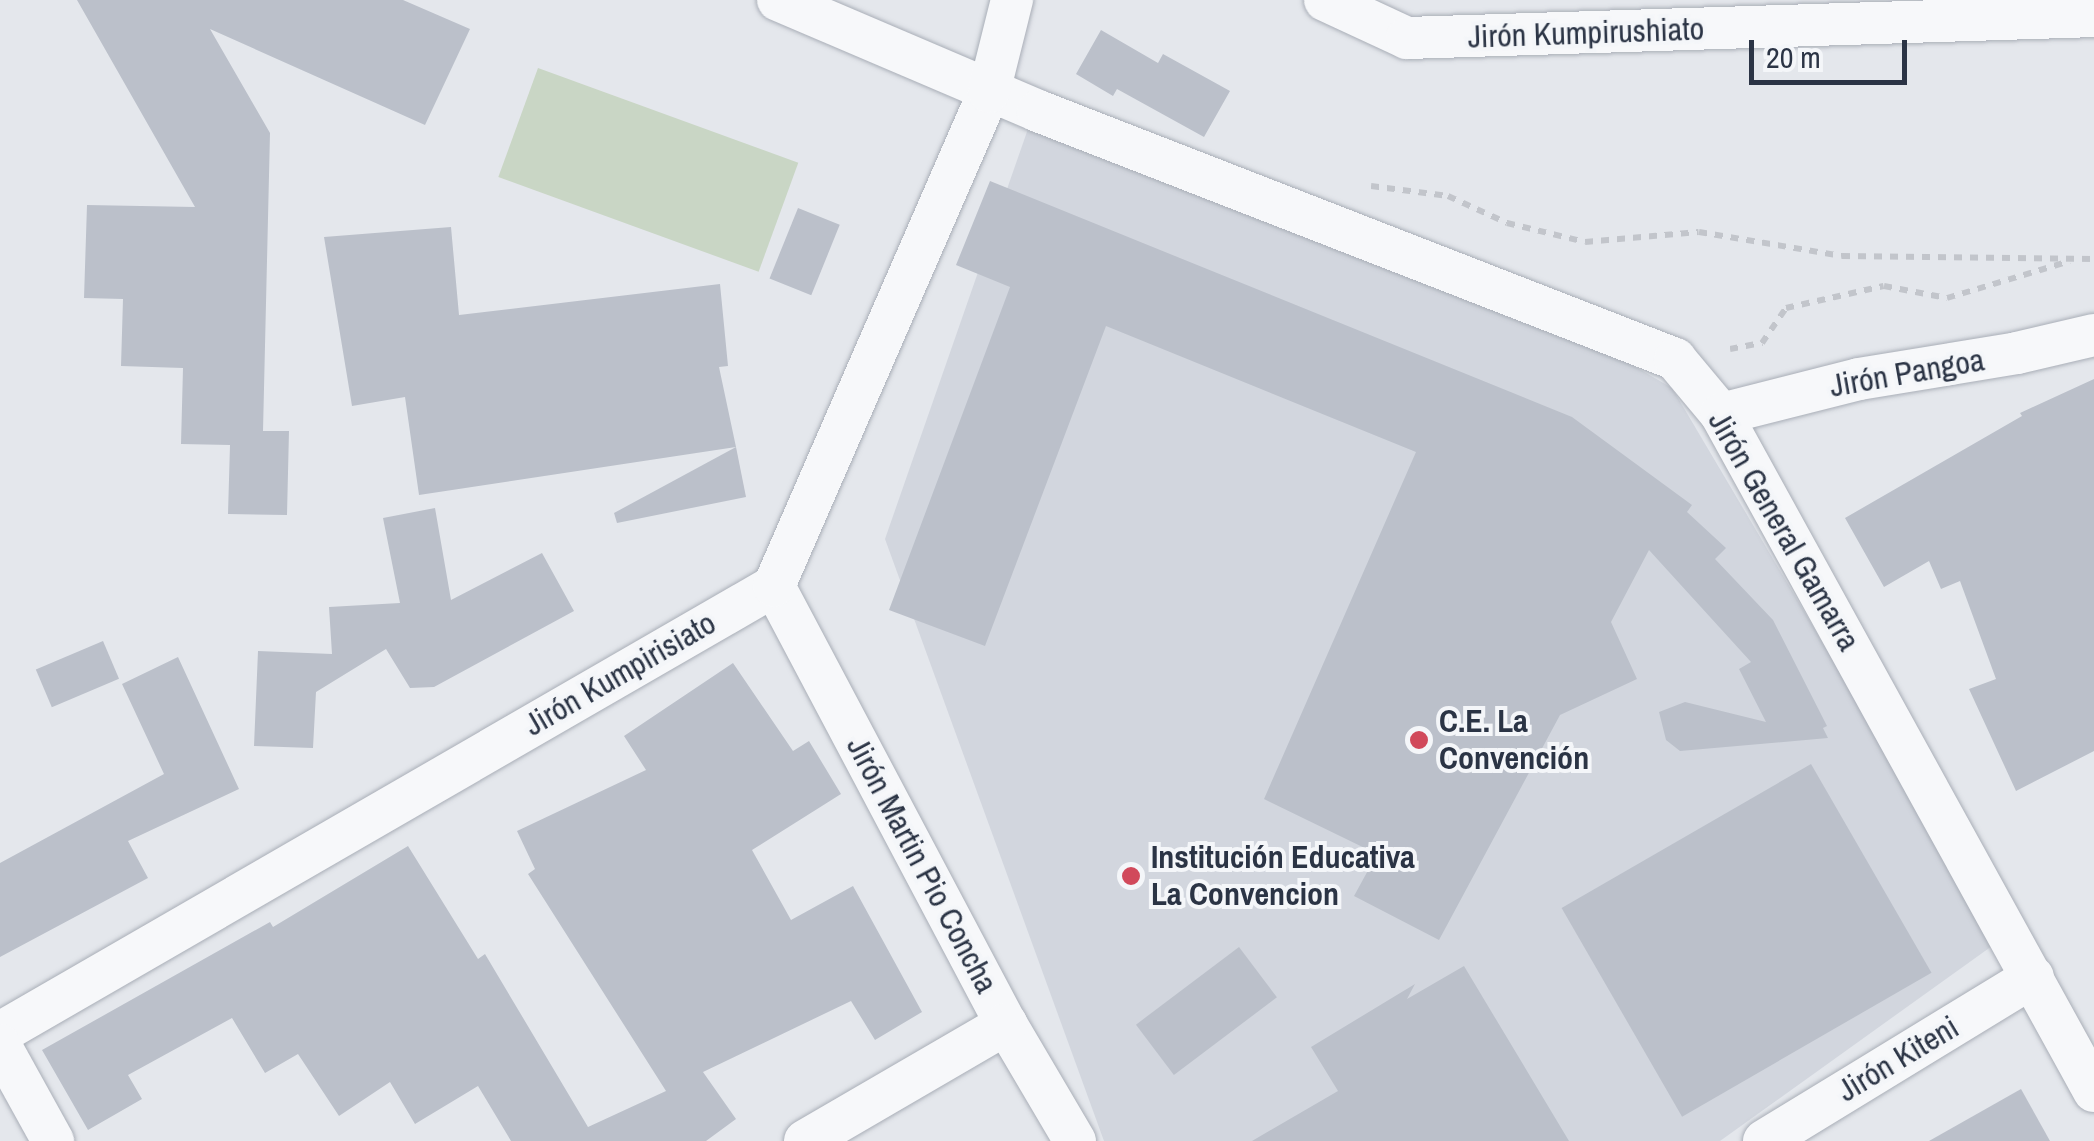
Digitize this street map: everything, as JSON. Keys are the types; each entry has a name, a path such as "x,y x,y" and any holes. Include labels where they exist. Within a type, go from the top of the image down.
{"street":[{"name":"Jirón General Gamarra","path":"778,0 990,92 1675,360 1722,414 2094,1090"},
{"path":"774,586 990,92 1012,0"},
{"name":"Jirón Kumpirushiato","path":"1326,0 1407,38 2094,16"},
{"name":"Jirón Pangoa","path":"1722,414 1860,379 2018,354 2094,335"},
{"name":"Jirón Martin Pio Concha","path":"774,586 1006,1024 1075,1141"},
{"name":"Jirón Kumpirisiato","path":"0,1033 774,586"},
{"name":"Jirón Kiteni","path":"1764,1141 2033,977"},
{"path":"804,1141 1006,1024"},
{"path":"0,1044 53,1141"}],"path":[{"path":"1351,183 1448,196 1507,223 1586,242 1699,232 1842,256 2094,259"},
{"path":"1675,360 1762,343 1786,308 1884,286 1947,298 2076,259"}],"shaded area":[{"name":"C.E. La Convención","path":"1029,126 1601,347 1672,388 1999,941 1720,1141 1104,1141 885,539"}],"green space":[{"path":"538,68 798,163 759,272 498,177"}],"building":[{"path":"77,0 403,0 470,29 425,125 210,29 270,133 263,431 289,431 287,515 228,514 230,445 181,444 183,368 121,366 123,299 84,298 87,205 195,207"},
{"path":"1101,30 1158,63 1163,54 1230,91 1204,137 1117,89 1113,96 1076,74"},
{"path":"990,181 1572,417 1692,505 1687,512 1726,548 1715,559 1773,620 1827,726 1823,728 1828,738 1680,751 1666,740 1659,712 1685,702 1766,722 1739,669 1751,662 1649,550 1611,622 1637,679 1560,715 1439,940 1354,896 1377,854 1264,799 1416,452 1106,326 985,646 889,610 1010,287 956,265"},
{"path":"798,208 840,225 811,295 770,278"},
{"path":"451,227 459,315 720,284 728,366 719,367 736,447 419,495 405,397 352,406 324,237"},
{"path":"2094,379 2094,751 2016,791 1969,689 1996,679 1960,581 1941,589 1929,561 1884,587 1845,518 2022,416 2020,413"},
{"path":"736,447 746,497 617,523 614,513"},
{"path":"435,508 451,600 542,553 574,611 434,687 410,688 386,649 316,692 313,748 254,746 258,651 332,654 329,607 400,603 383,518"},
{"path":"103,641 119,679 52,707 36,670"},
{"path":"178,657 239,789 128,841 148,878 0,957 0,863 164,774 122,684"},
{"path":"733,663 793,751 809,741 841,794 752,850 791,920 853,886 922,1012 875,1040 851,1001 703,1072 736,1119 706,1141 511,1141 478,1086 415,1124 390,1082 339,1116 298,1054 265,1073 232,1018 128,1075 142,1099 88,1130 42,1050 270,922 273,927 408,846 478,959 485,954 588,1127 666,1091 528,874 535,869 517,831 646,770 624,736"},
{"path":"1811,764 1932,973 1682,1117 1562,908"},
{"path":"1239,947 1277,997 1174,1075 1136,1025"},
{"path":"1464,966 1569,1141 1252,1141 1338,1091 1311,1047 1415,984 1407,999"},
{"path":"2021,1089 2050,1141 1929,1141"}],"place":[{"name":"C.E. La Convención","path":"1419,740"},
{"name":"Institución Educativa La Convencion","path":"1131,876"}]}
